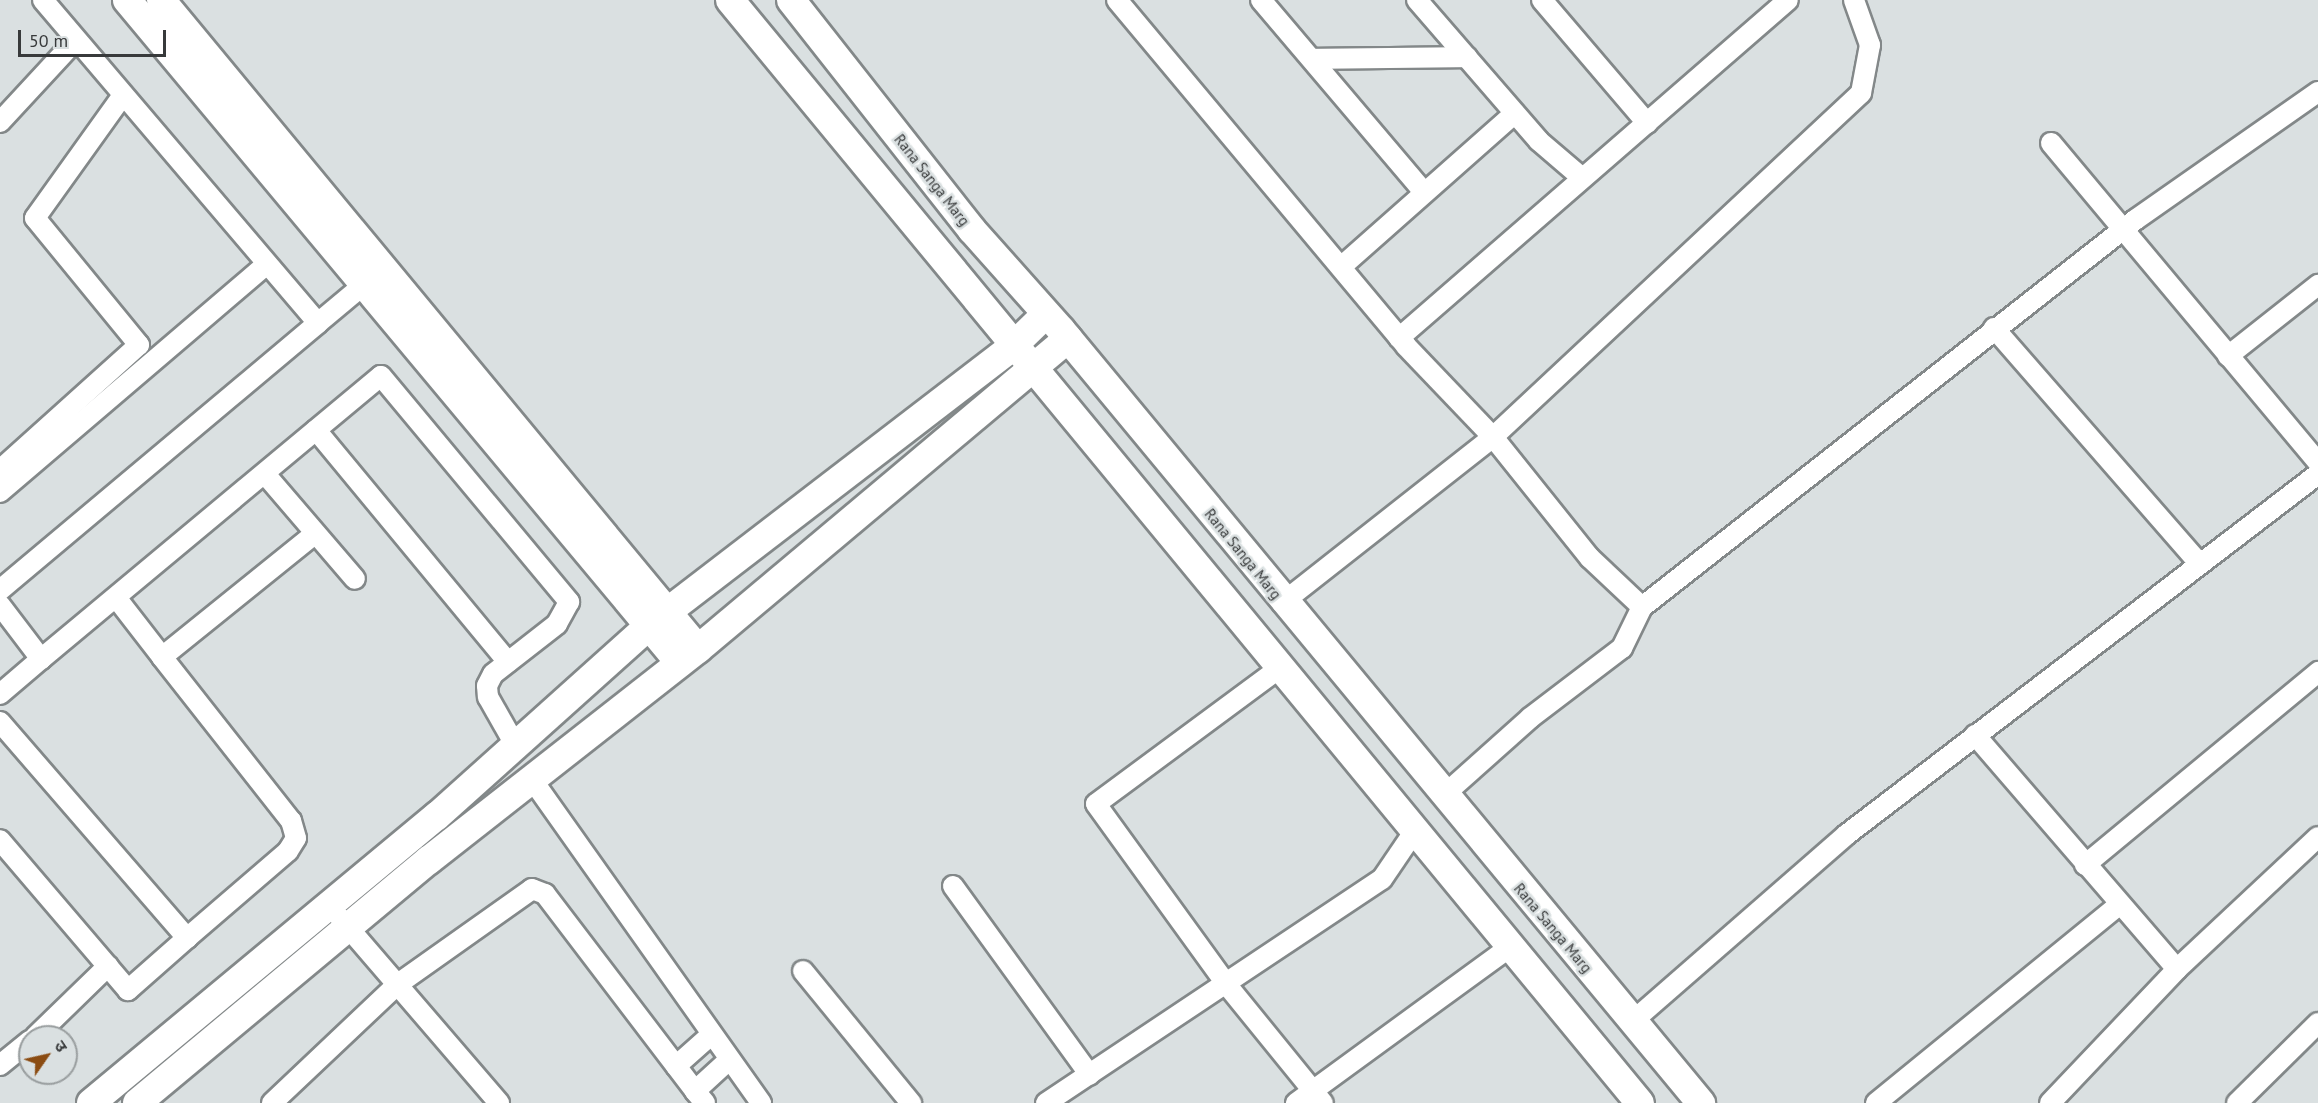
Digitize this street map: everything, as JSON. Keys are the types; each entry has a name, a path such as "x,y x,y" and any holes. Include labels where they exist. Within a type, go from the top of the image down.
{"street":[{"path":"43,0 266,265 318,323"},
{"path":"128,0 371,278 689,656"},
{"path":"161,0 371,278"},
{"path":"730,0 1012,347 1281,667 1414,832 1640,1103"},
{"path":"1117,0 1399,338 1493,437 1590,558 1642,607"},
{"path":"1261,0 1422,190"},
{"path":"1417,0 1515,112 1580,177"},
{"path":"1542,0 1647,123"},
{"path":"1399,338 1580,177 1647,123 1788,0"},
{"path":"1282,603 1493,437 1861,93 1870,45 1854,0"},
{"path":"765,42 802,4"},
{"name":"Rana Sanga Marg","path":"802,4 972,230 1068,338 1282,603 1701,1103"},
{"path":"0,122 76,40"},
{"path":"1312,59 1467,57"},
{"path":"1444,795 1622,648 1642,607 2121,230 2318,92"},
{"path":"0,470 139,345 35,218 123,94"},
{"path":"1341,267 1422,190 1515,112"},
{"path":"2051,143 2121,230 2318,462"},
{"path":"0,492 266,265"},
{"path":"0,590 371,278"},
{"path":"2228,356 2318,285"},
{"path":"137,1103 339,917 517,748 659,619 1012,347 1046,314"},
{"path":"1994,328 2199,563"},
{"path":"91,1103 339,917 531,778 689,656 1068,338"},
{"path":"0,694 41,659 118,600 381,376 569,602 557,624 493,674 488,697 517,748"},
{"path":"316,430 508,662"},
{"path":"265,474 314,536 355,579"},
{"path":"1633,1021 1846,835 2318,474"},
{"path":"162,657 314,536"},
{"path":"0,840 128,990 288,851 296,838 291,821 118,600"},
{"path":"0,605 41,659"},
{"path":"1281,667 1096,804 1227,985 1317,1096"},
{"path":"2085,865 2318,672"},
{"path":"0,722 187,938"},
{"path":"1976,735 2119,905 2177,969"},
{"path":"531,778 711,1035 762,1103"},
{"path":"1046,1103 1227,985 1382,879 1414,832"},
{"path":"2050,1103 2177,969 2318,837"},
{"path":"953,886 1090,1075"},
{"path":"272,1103 398,984 538,889 700,1097 729,1060"},
{"path":"1876,1103 2119,905"},
{"path":"339,917 499,1103"},
{"path":"1296,1103 1317,1096 1510,947"},
{"path":"47,1025 108,966"},
{"path":"803,971 910,1103"},
{"path":"2236,1103 2318,1023"},
{"path":"676,1066 711,1035"},
{"path":"0,1065 18,1051"}]}
